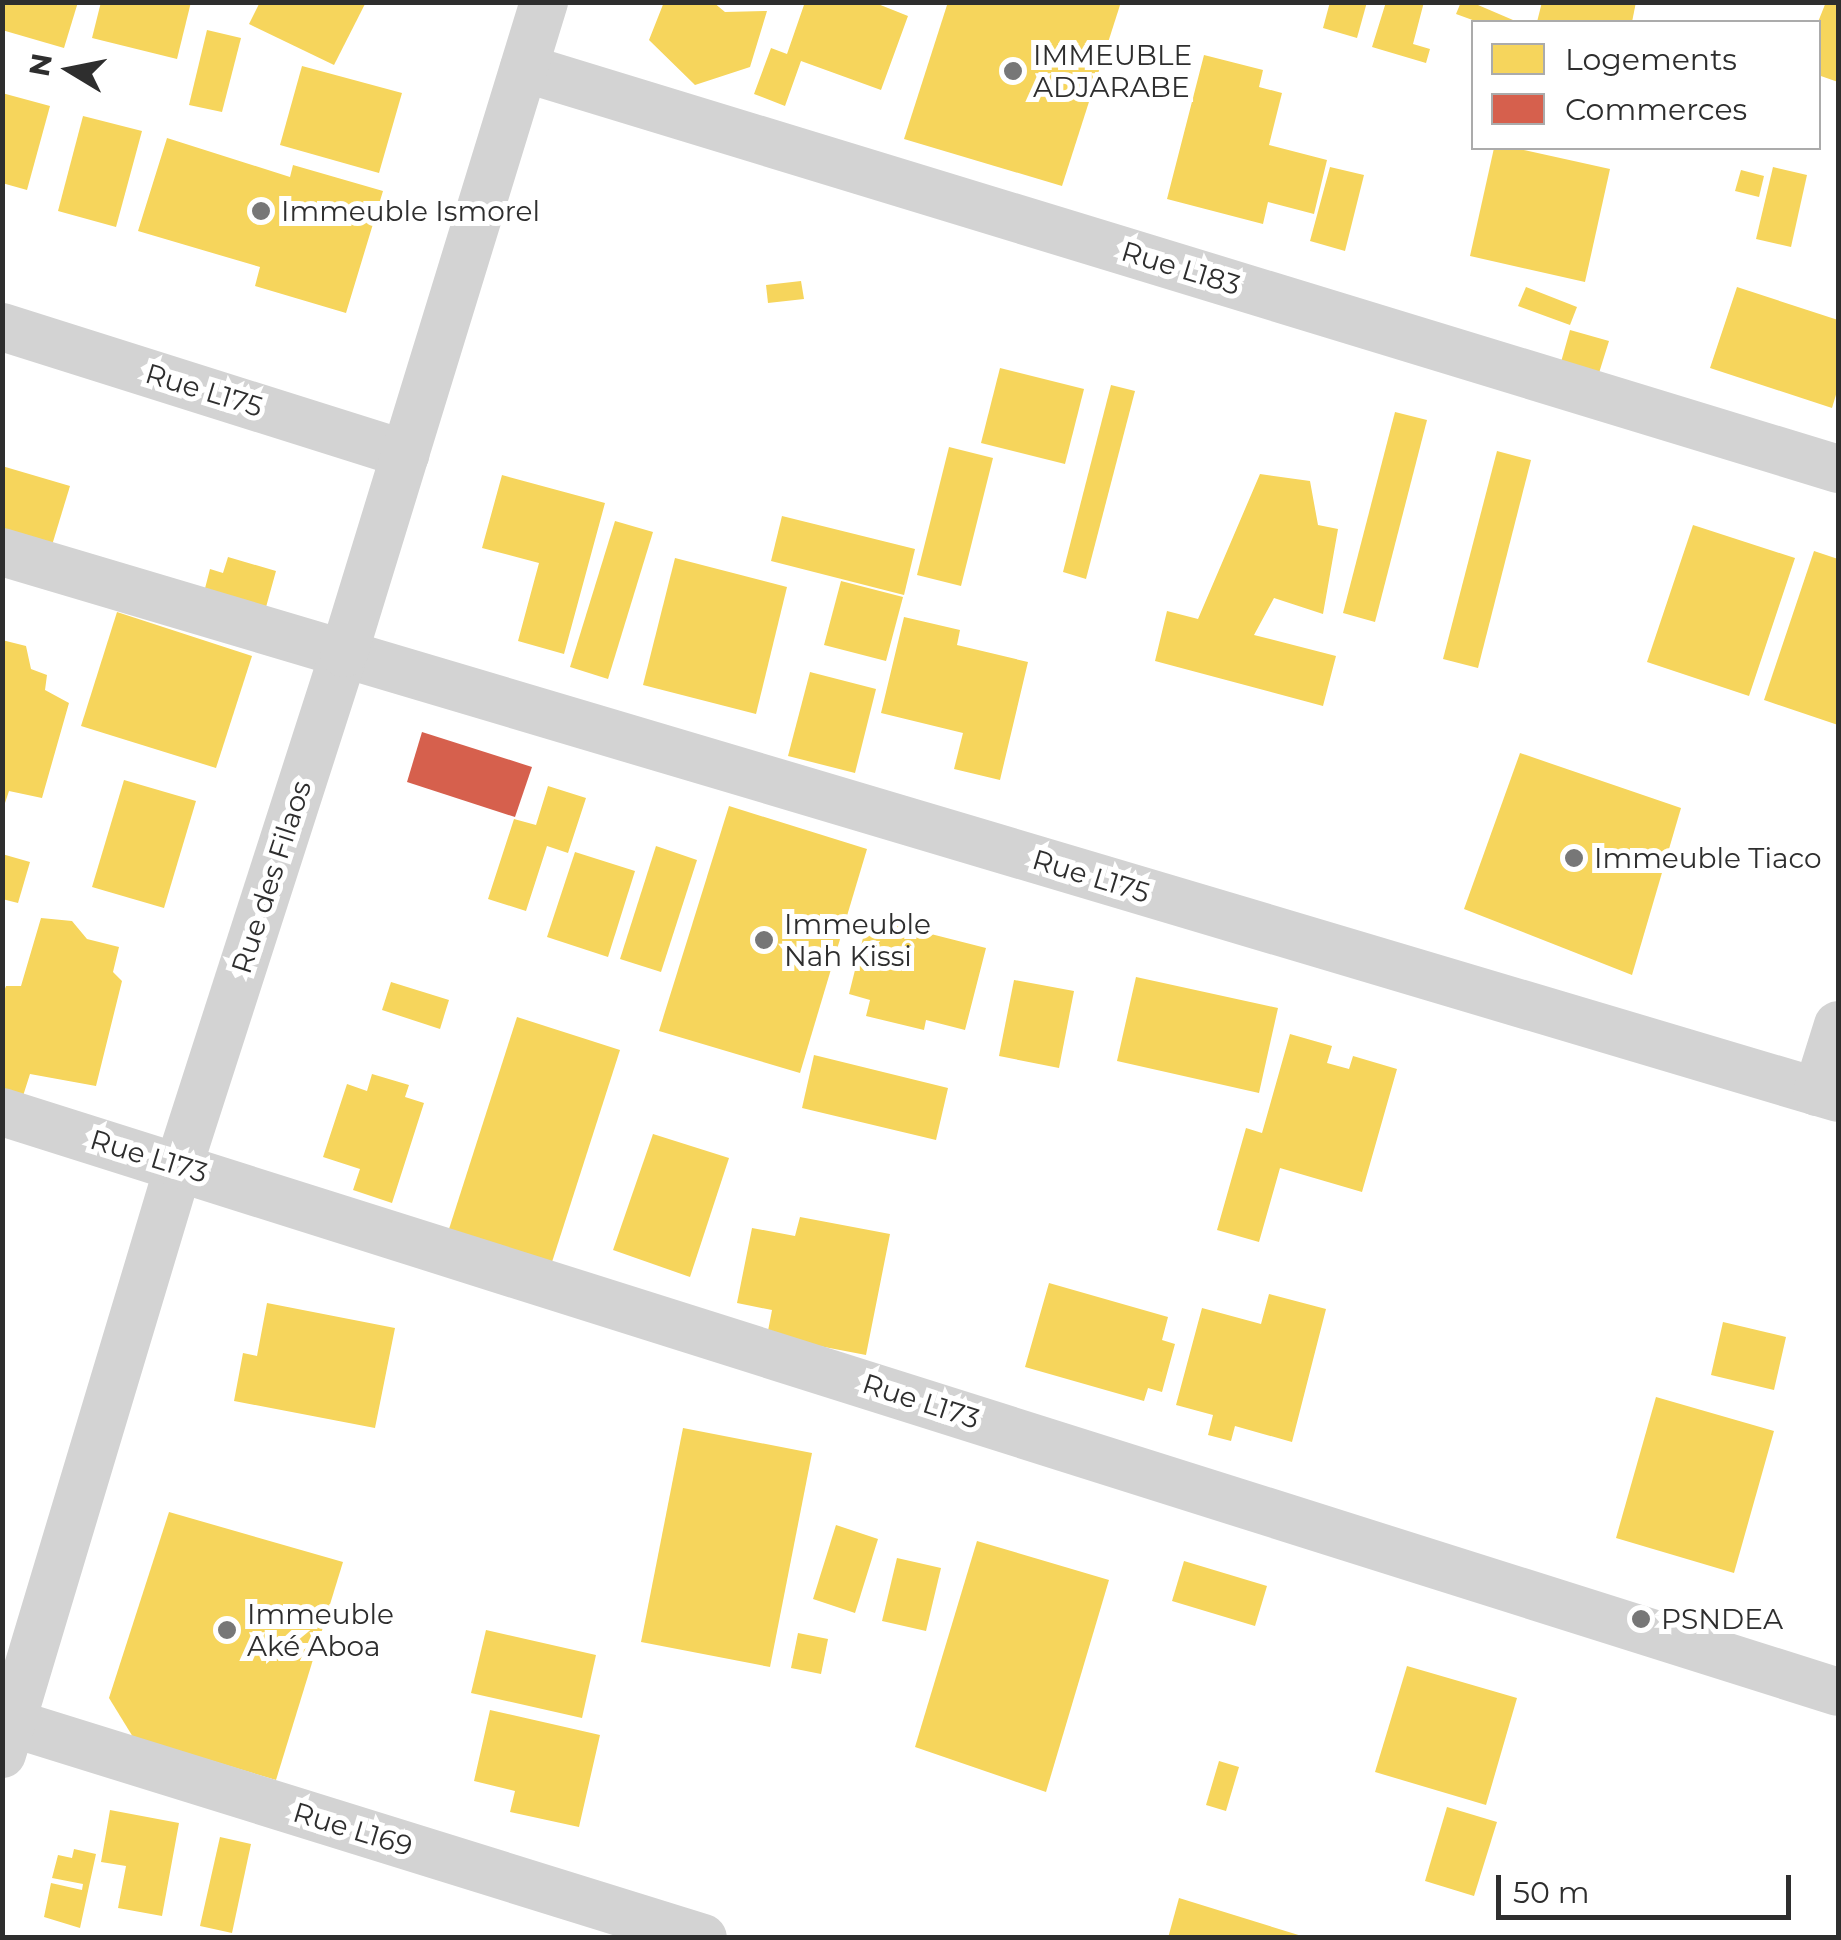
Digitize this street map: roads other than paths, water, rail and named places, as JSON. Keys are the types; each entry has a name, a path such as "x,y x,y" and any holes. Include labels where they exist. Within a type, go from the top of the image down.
{"street":[{"name":"Rue des Filaos","path":"5,1732 178,1165 344,653 544,2"},
{"name":"Rue L183","path":"524,68 1838,468"},
{"name":"Rue L175","path":"2,327 405,454"},
{"name":"Rue L175","path":"2,552 1828,1095"},
{"path":"1828,1095 1838,1025"},
{"name":"Rue L173","path":"2,1112 1838,1692"},
{"name":"Rue L169","path":"5,1732 703,1938"}],"place":[{"name":"IMMEUBLE ADJARABE","path":"1013,71"},
{"name":"Immeuble Ismorel","path":"261,211"},
{"name":"Immeuble Tiaco","path":"1574,858"},
{"name":"Immeuble Nah Kissi","path":"764,940"},
{"name":"PSNDEA","path":"1641,1619"},
{"name":"Immeuble Aké Aboa","path":"227,1630"}]}
